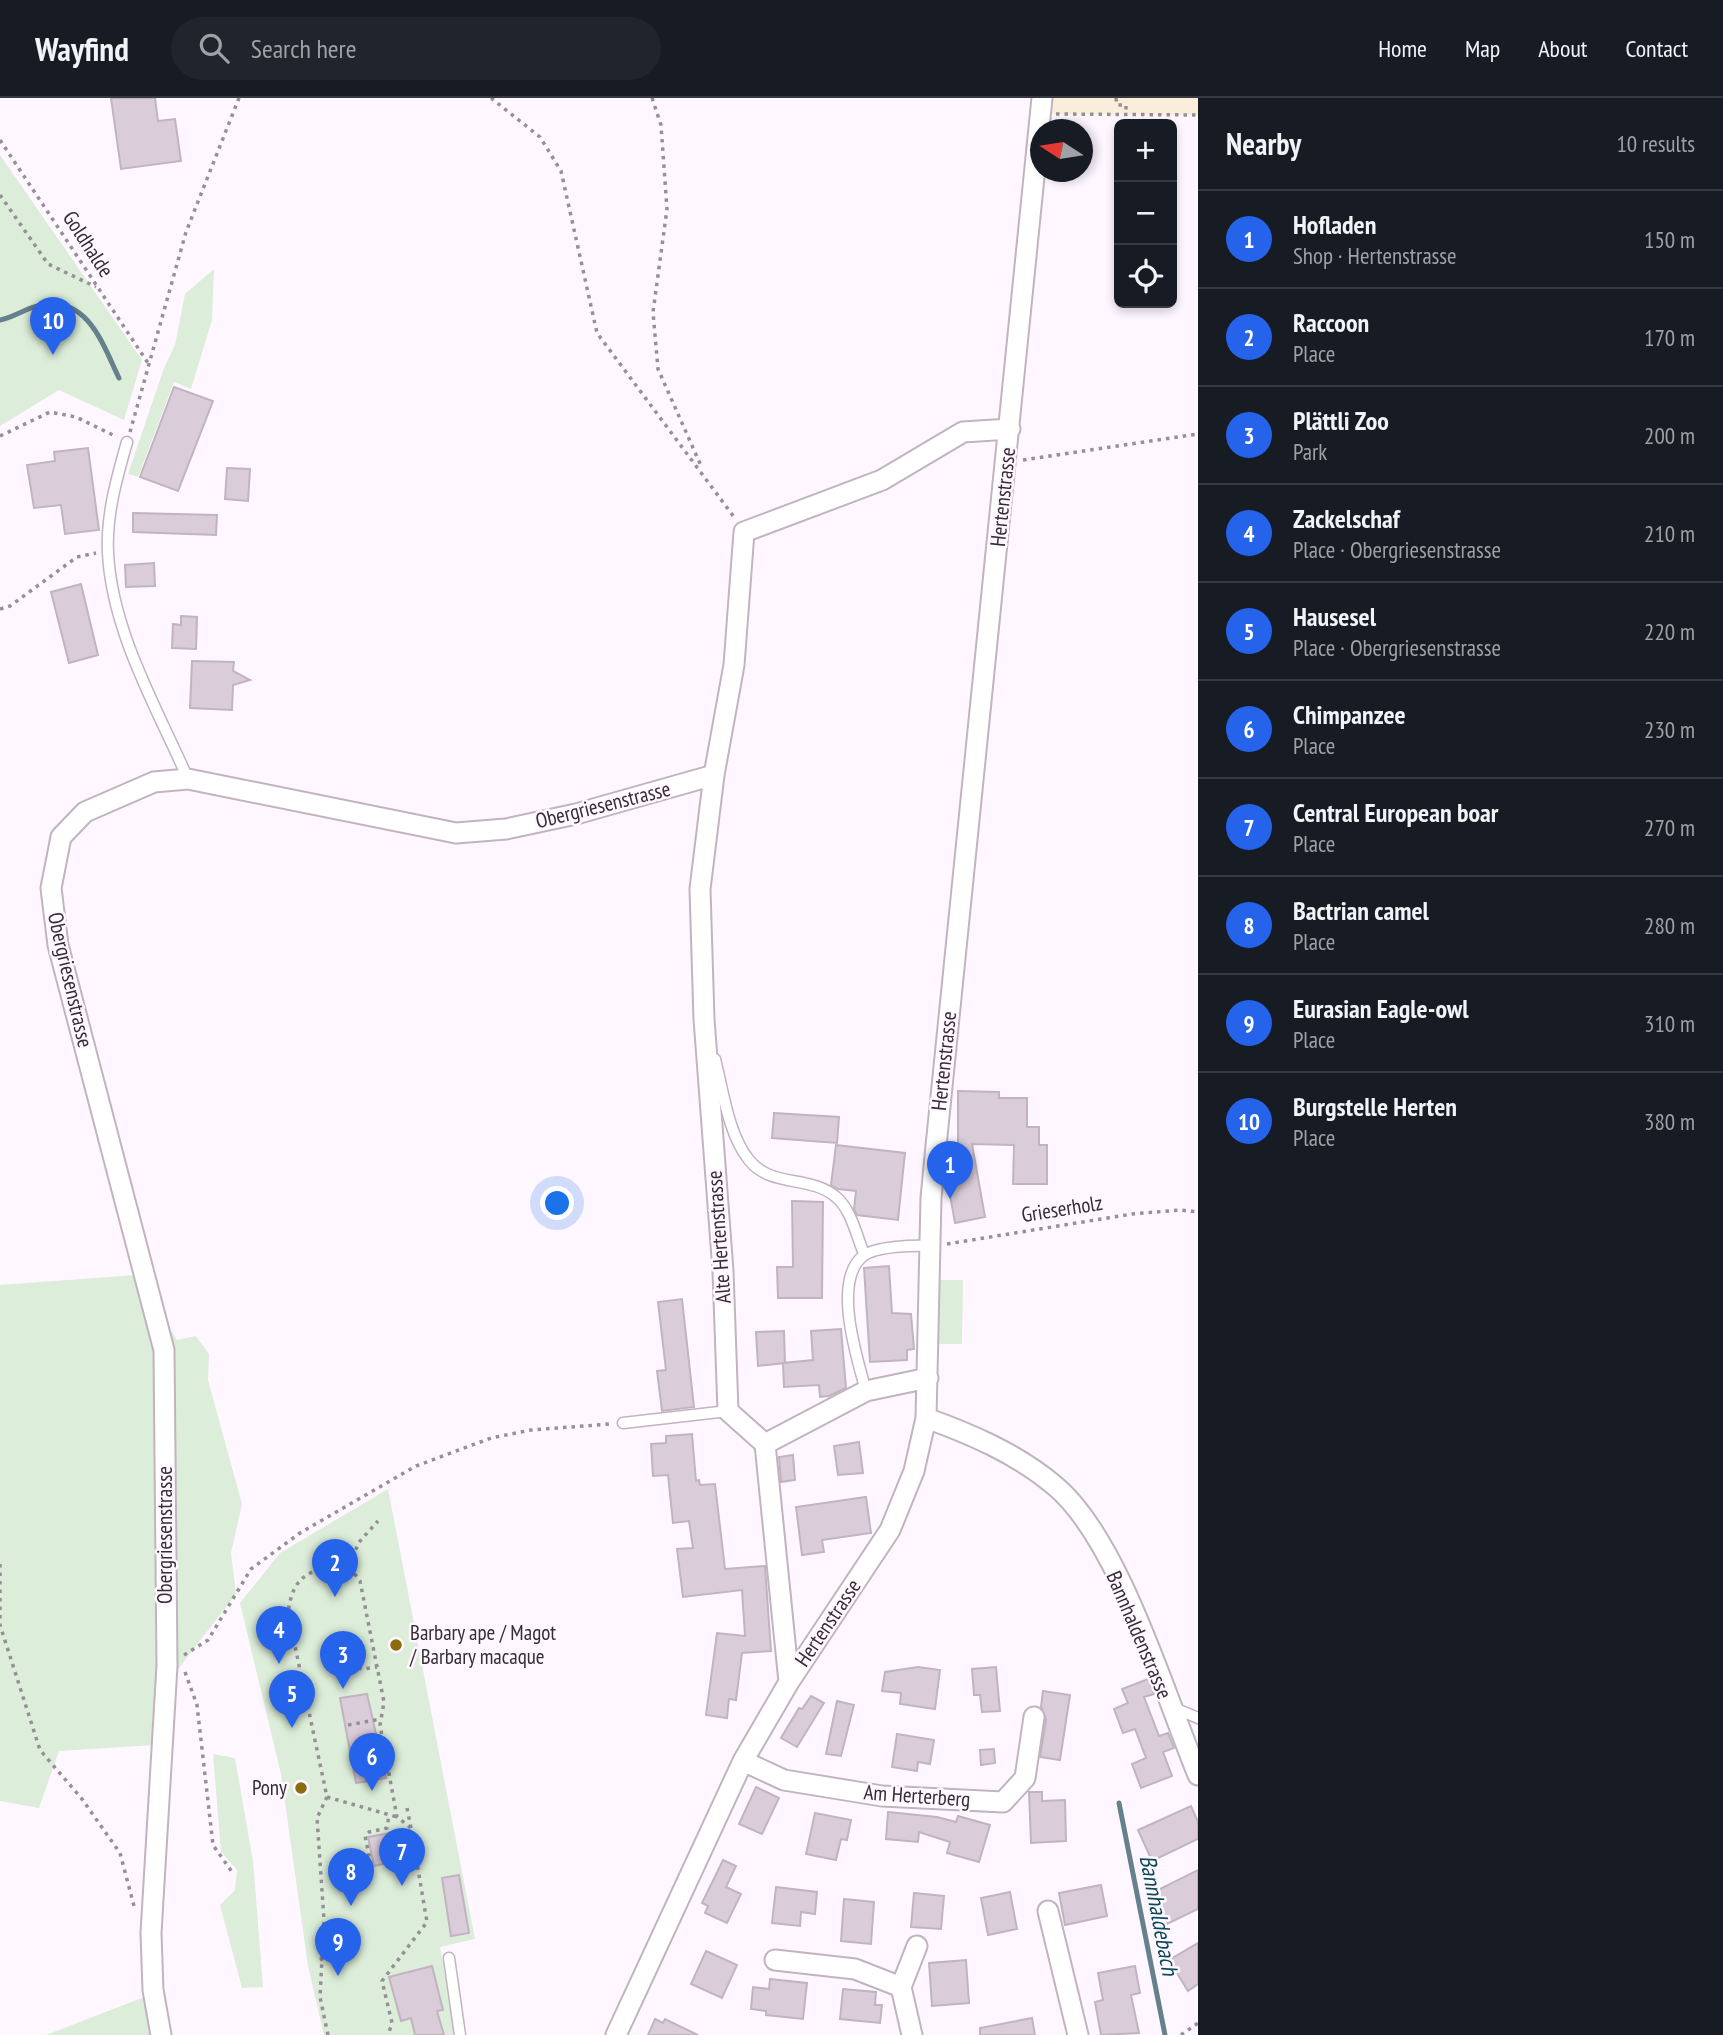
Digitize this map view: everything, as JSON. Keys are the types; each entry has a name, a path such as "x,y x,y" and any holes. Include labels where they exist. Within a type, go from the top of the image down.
{"street":[{"name":"Hertenstrasse","path":"616,2035 743,1761 789,1682 890,1530 914,1471 926,1418 936,1146 1041,106"},
{"path":"714,775 734,665 744,533 882,480 963,432 1010,429"},
{"name":"Obergriesenstrasse","path":"161,2035 153,1990 151,1933 166,1666 164,1350 58,945 51,888 61,837 85,812 154,782 188,779 456,833 506,829 576,814 714,775"},
{"name":"Alte Hertenstrasse","path":"714,775 700,889 704,1019 723,1271 728,1410"},
{"path":"765,1444 866,1391 928,1378"},
{"path":"728,1410 765,1444 789,1682"},
{"name":"Bannhaldenstrasse","path":"926,1418 1009,1454 1055,1485 1087,1521 1131,1604 1198,1775"},
{"name":"Am Herterberg","path":"743,1761 784,1780 882,1796 1003,1802 1025,1778 1034,1717"},
{"path":"1048,1911 1078,2035"},
{"path":"912,2035 901,1987 917,1946"},
{"path":"775,1960 855,1969 901,1987"}],"lane":[{"path":"127,442 114,490 108,550 112,591 126,635 188,779"},
{"path":"704,1019 733,1125 749,1161 771,1176 816,1187 838,1198 864,1254"},
{"path":"866,1391 849,1328 850,1270 864,1254 910,1244 932,1246"},
{"path":"623,1423 728,1410"},
{"path":"1169,1705 1198,1718"},
{"path":"449,1958 460,2035"}],"path":[{"path":"0,436 50,412 76,417 127,442 186,232 239,98"},
{"path":"491,98 540,137 561,171 597,333 706,476 744,533"},
{"path":"652,98 661,125 667,209 653,312 658,369 706,476"},
{"path":"1116,98 1117,105 1126,104 1126,114"},
{"path":"1041,106 1126,114 1198,115"},
{"name":"Goldhalde","path":"0,140 150,366"},
{"path":"0,195 48,264 98,288"},
{"path":"1007,463 1198,434"},
{"path":"0,609 10,606 77,557 108,550"},
{"name":"Grieserholz","path":"932,1246 1132,1214 1180,1210 1198,1212"},
{"path":"166,1666 208,1640 251,1569 258,1563 300,1534 416,1466 491,1438 531,1430 623,1423"},
{"path":"348,1565 359,1541 378,1521"},
{"path":"0,1564 0,1625 40,1750 82,1799 120,1853 135,1910"},
{"path":"348,1565 360,1581 384,1702 381,1719 397,1817"},
{"path":"328,2035 320,1997 324,1920 317,1818 327,1797 288,1613 290,1594 299,1580 317,1568 348,1565"},
{"path":"349,1656 350,1664 362,1669 377,1667"},
{"path":"166,1666 184,1671 191,1685 197,1705 213,1845 232,1872"},
{"path":"348,1725 381,1719"},
{"path":"327,1797 397,1817 411,1828"},
{"path":"388,2035 392,2023 382,1981 427,1922 407,1808"},
{"path":"371,1865 365,1836 369,1832 387,1828 389,1815"},
{"path":"320,1960 354,1941"},
{"path":"1181,2035 1198,2023"}],"shaded area":[{"path":"1042,98 1198,98 1198,115 1040,114"}],"green space":[{"path":"0,155 142,360 124,420 59,390 0,426"},
{"path":"214,269 212,320 191,389 174,382 138,477 128,474 164,368 175,345 185,294"},
{"path":"136,1275 177,1340 196,1336 209,1354 208,1380 242,1504 231,1553 236,1594 159,1694 154,1745 59,1751 39,1808 0,1801 0,1285"},
{"path":"939,1280 963,1280 962,1344 938,1344"},
{"path":"388,1489 475,1939 440,1947 455,2035 324,2035 308,1966 281,1774 240,1603 280,1553"},
{"path":"213,1754 235,1758 253,1861 263,1987 242,1988 220,1905 235,1890 237,1870 221,1852"},
{"path":"147,1996 154,2035 46,2035"}],"building":[{"path":"111,98 155,98 158,121 175,119 181,161 121,169"},
{"path":"174,387 213,401 178,491 140,477"},
{"path":"88,448 99,530 65,534 61,505 34,508 27,465 55,461 54,452"},
{"path":"227,468 250,469 248,501 225,499"},
{"path":"133,513 217,515 216,535 133,532"},
{"path":"154,563 155,586 126,587 125,565"},
{"path":"81,584 98,655 69,663 51,592"},
{"path":"181,616 197,617 196,649 172,648 173,624 181,625"},
{"path":"192,661 234,662 233,671 250,680 233,685 232,710 190,708"},
{"path":"958,1091 999,1092 999,1098 1027,1098 1027,1127 1039,1127 1039,1145 1047,1145 1047,1184 1013,1184 1014,1145 972,1144 985,1217 955,1223 946,1172 948,1151 958,1150"},
{"path":"774,1113 839,1117 837,1143 772,1138"},
{"path":"836,1145 905,1153 898,1220 857,1215 854,1209 856,1191 838,1189 831,1185"},
{"path":"792,1201 823,1202 822,1298 778,1298 777,1267 793,1267"},
{"path":"889,1266 892,1313 911,1314 914,1349 907,1350 907,1360 870,1362 864,1268"},
{"path":"682,1299 694,1407 662,1411 657,1371 666,1370 658,1302"},
{"path":"841,1329 846,1388 820,1397 819,1385 784,1387 783,1363 813,1360 811,1331"},
{"path":"784,1331 785,1363 758,1366 756,1332"},
{"path":"692,1434 696,1481 699,1480 700,1485 715,1484 725,1569 765,1566 771,1651 742,1653 736,1700 729,1699 727,1718 706,1715 717,1633 745,1636 742,1590 683,1597 677,1549 693,1548 689,1521 673,1523 668,1475 653,1476 651,1444 666,1443 666,1436"},
{"path":"859,1442 863,1473 838,1475 834,1446"},
{"path":"793,1455 795,1480 781,1482 779,1457"},
{"path":"866,1497 871,1533 822,1540 824,1552 802,1555 796,1507"},
{"path":"918,1667 940,1670 935,1709 900,1704 901,1693 882,1691 885,1672"},
{"path":"996,1667 1000,1711 982,1712 980,1695 974,1695 972,1669"},
{"path":"1148,1679 1154,1694 1144,1697 1159,1736 1168,1733 1174,1748 1163,1752 1172,1776 1141,1788 1132,1764 1146,1758 1135,1729 1123,1733 1114,1709 1128,1703 1122,1689"},
{"path":"1043,1691 1070,1695 1060,1760 1040,1757 1046,1719 1041,1707"},
{"path":"367,1694 386,1778 356,1783 340,1698"},
{"path":"811,1696 824,1703 797,1747 781,1738 799,1708 802,1709"},
{"path":"837,1701 854,1705 841,1756 826,1754"},
{"path":"897,1734 934,1740 930,1764 918,1762 917,1771 892,1767"},
{"path":"994,1749 995,1763 981,1765 980,1750"},
{"path":"756,1787 779,1798 762,1834 739,1824"},
{"path":"1029,1792 1042,1792 1042,1801 1065,1800 1066,1841 1031,1843"},
{"path":"1191,1806 1198,1822 1198,1839 1152,1861 1138,1830"},
{"path":"888,1812 937,1817 956,1822 958,1816 990,1825 979,1862 947,1853 950,1842 919,1832 918,1842 886,1839"},
{"path":"815,1813 851,1820 847,1840 841,1839 836,1860 806,1854"},
{"path":"400,1831 405,1859 374,1866 368,1837"},
{"path":"723,1860 736,1866 726,1887 741,1894 727,1923 705,1913 708,1906 702,1903"},
{"path":"1198,1870 1198,1909 1163,1926 1148,1895"},
{"path":"459,1875 469,1933 451,1936 442,1878"},
{"path":"1101,1885 1107,1916 1065,1925 1059,1893"},
{"path":"776,1887 817,1892 815,1914 801,1912 800,1926 772,1923"},
{"path":"1010,1892 1017,1929 988,1935 981,1898"},
{"path":"914,1893 944,1896 941,1929 911,1927"},
{"path":"844,1899 874,1902 871,1944 841,1941"},
{"path":"1198,1943 1198,1984 1188,1991 1169,1960"},
{"path":"706,1951 737,1965 722,1998 691,1984"},
{"path":"966,1960 969,2003 932,2006 929,1963"},
{"path":"432,1966 443,2010 437,2011 444,2035 415,2035 411,2018 401,2021 389,1977"},
{"path":"1135,1966 1140,1993 1131,1995 1139,2033 1101,2035 1095,2002 1103,2000 1098,1973"},
{"path":"770,1979 807,1983 803,2019 766,2015 766,2011 751,2009 753,1987 769,1989"},
{"path":"843,1989 876,1992 875,2005 882,2005 880,2023 840,2019"},
{"path":"1032,2018 1035,2035 980,2035 980,2028"},
{"path":"655,2019 663,2023 665,2019 698,2035 648,2035"}],"waterway":[{"path":"0,320 42,305 58,304 71,308 92,326 119,378"},
{"name":"Bannhaldebach","path":"1119,1803 1165,2035"}],"place":[{"name":"Burgstelle Herten","path":"53,355"},
{"name":"Hofladen","path":"950,1199"},
{"name":"Raccoon","path":"335,1597"},
{"name":"Barbary ape / Magot / Barbary macaque","path":"396,1645"},
{"name":"Zackelschaf","path":"279,1664"},
{"name":"Plättli Zoo","path":"343,1689"},
{"name":"Hausesel","path":"292,1728"},
{"name":"Pony","path":"301,1788"},
{"name":"Chimpanzee","path":"372,1791"},
{"name":"Central European boar","path":"402,1886"},
{"name":"Bactrian camel","path":"351,1906"},
{"name":"Eurasian Eagle-owl","path":"338,1976"}]}
